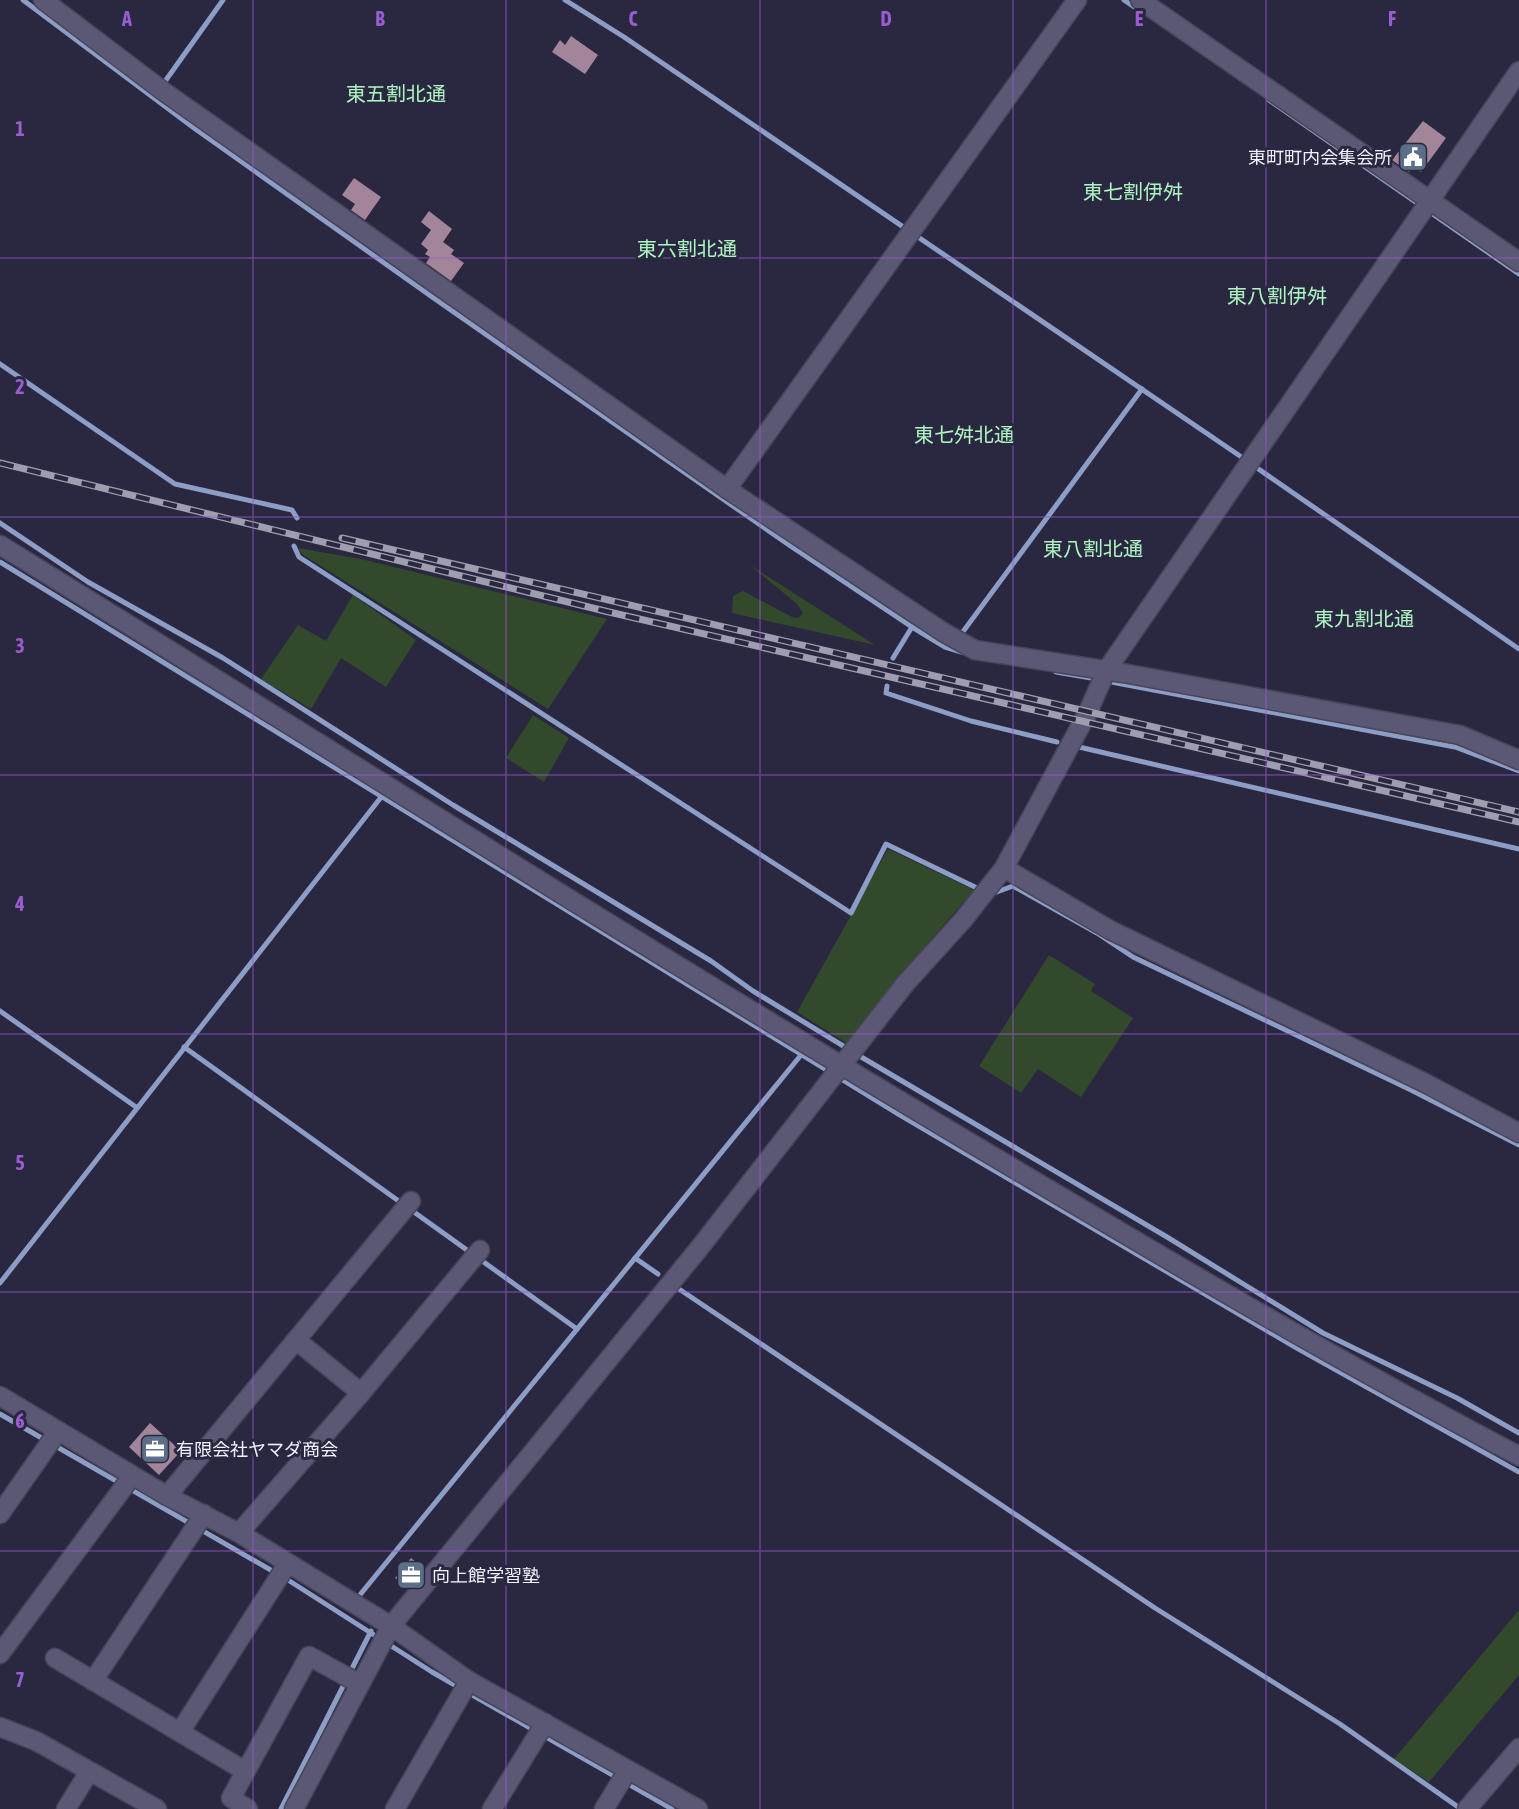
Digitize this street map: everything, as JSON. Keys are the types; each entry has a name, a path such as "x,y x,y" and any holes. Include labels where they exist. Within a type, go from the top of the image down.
{"street":[{"path":"43,0 159,88 728,489 943,632 975,650 1103,678 1460,735 1519,760"},
{"path":"728,489 1077,0"},
{"path":"1140,0 1426,205 1519,262"},
{"path":"294,1809 352,1679 844,1065 905,984 963,920 1004,867 1086,716 1103,678 1519,71"},
{"path":"0,545 844,1065 1253,1308 1432,1410 1519,1456"},
{"path":"1004,867 1110,930 1425,1083 1519,1133"},
{"path":"167,1496 408,1205"},
{"path":"239,1533 361,1394 476,1255"},
{"path":"296,1340 361,1394"},
{"path":"0,1396 53,1440 127,1483 167,1496 198,1523 239,1533 282,1572 466,1687 623,1777 698,1809"},
{"path":"0,1514 53,1440"},
{"path":"0,1654 127,1483"},
{"path":"93,1681 198,1523"},
{"path":"180,1732 282,1572"},
{"path":"248,1809 231,1798 309,1656 352,1679"},
{"path":"55,1658 245,1771"},
{"path":"403,1806 466,1687"},
{"path":"492,1809 541,1730"},
{"path":"2,1731 36,1741 87,1775 157,1809"},
{"path":"1467,1809 1519,1748"},
{"path":"66,1809 87,1775"},
{"path":"604,1809 623,1777"}],"green space":[{"path":"298,548 361,559 607,619 548,709 302,554"},
{"path":"750,565 875,645 732,613 733,596 743,591 792,617 798,618 803,613 797,604"},
{"path":"353,595 416,640 386,687 341,658 311,709 261,679 298,625 326,641"},
{"path":"533,715 569,738 544,782 506,758"},
{"path":"888,849 974,890 894,982 848,1044 797,1012"},
{"path":"1049,955 1095,984 1091,991 1133,1018 1081,1097 1038,1069 1021,1093 979,1066"},
{"path":"1519,1610 1519,1675 1429,1782 1394,1759"}],"building":[{"path":"571,36 598,55 585,74 552,52 560,40 565,45"},
{"path":"1423,121 1446,138 1421,172 1413,167 1409,172 1392,160"},
{"path":"354,178 381,197 365,220 351,210 355,204 342,195"},
{"path":"429,211 452,229 443,242 454,250 451,254 464,263 451,281 426,263 430,257 425,254 428,250 421,244 431,230 421,222"},
{"name":"有限会社ヤマダ商会","path":"150,1423 181,1451 159,1475 129,1447"},
{"name":"向上館学習塾","path":"411,1558 423,1568 407,1588 395,1578"}],"waterway":[{"path":"23,0 194,128 792,547 912,627 945,647 968,654"},
{"path":"161,87 223,0"},
{"path":"565,0 624,37 1240,456"},
{"path":"1124,0 1140,11"},
{"path":"1269,100 1519,274"},
{"path":"0,364 175,484 292,510 297,518"},
{"path":"962,633 1142,389"},
{"path":"1257,468 1519,649"},
{"path":"0,523 88,582 223,658 453,805 711,961 753,991 863,1058 1167,1237 1323,1333 1457,1398 1519,1433"},
{"path":"294,546 299,557 851,913 886,844 977,888"},
{"path":"0,562 900,1115 1295,1347 1519,1472"},
{"path":"893,658 912,627"},
{"path":"1056,672 1097,679"},
{"path":"1106,681 1455,747 1519,771"},
{"path":"887,686 886,693 971,721 1057,742"},
{"path":"1079,747 1519,849"},
{"path":"0,1283 382,796"},
{"path":"994,893 1013,886 1097,933 1133,957 1411,1090 1519,1145"},
{"path":"0,1011 136,1107"},
{"path":"184,1047 577,1329"},
{"path":"359,1596 801,1055"},
{"path":"635,1258 658,1274"},
{"path":"679,1289 1155,1608 1340,1724 1461,1809"},
{"path":"0,1414 288,1580 432,1672 672,1809"},
{"path":"281,1809 371,1631"}],"railway":[{"path":"0,463 609,612 1519,822"},
{"path":"342,538 1519,812"}],"place":[{"name":"東町町内会集会所","path":"1413,157"},
{"name":"有限会社ヤマダ商会","path":"155,1449"},
{"name":"向上館学習塾","path":"411,1575"}],"district":[{"name":"東五割北通","path":"396,93"},
{"name":"東七割伊舛","path":"1133,191"},
{"name":"東六割北通","path":"687,248"},
{"name":"東八割伊舛","path":"1277,295"},
{"name":"東七舛北通","path":"964,434"},
{"name":"東八割北通","path":"1093,548"},
{"name":"東九割北通","path":"1364,618"}]}
